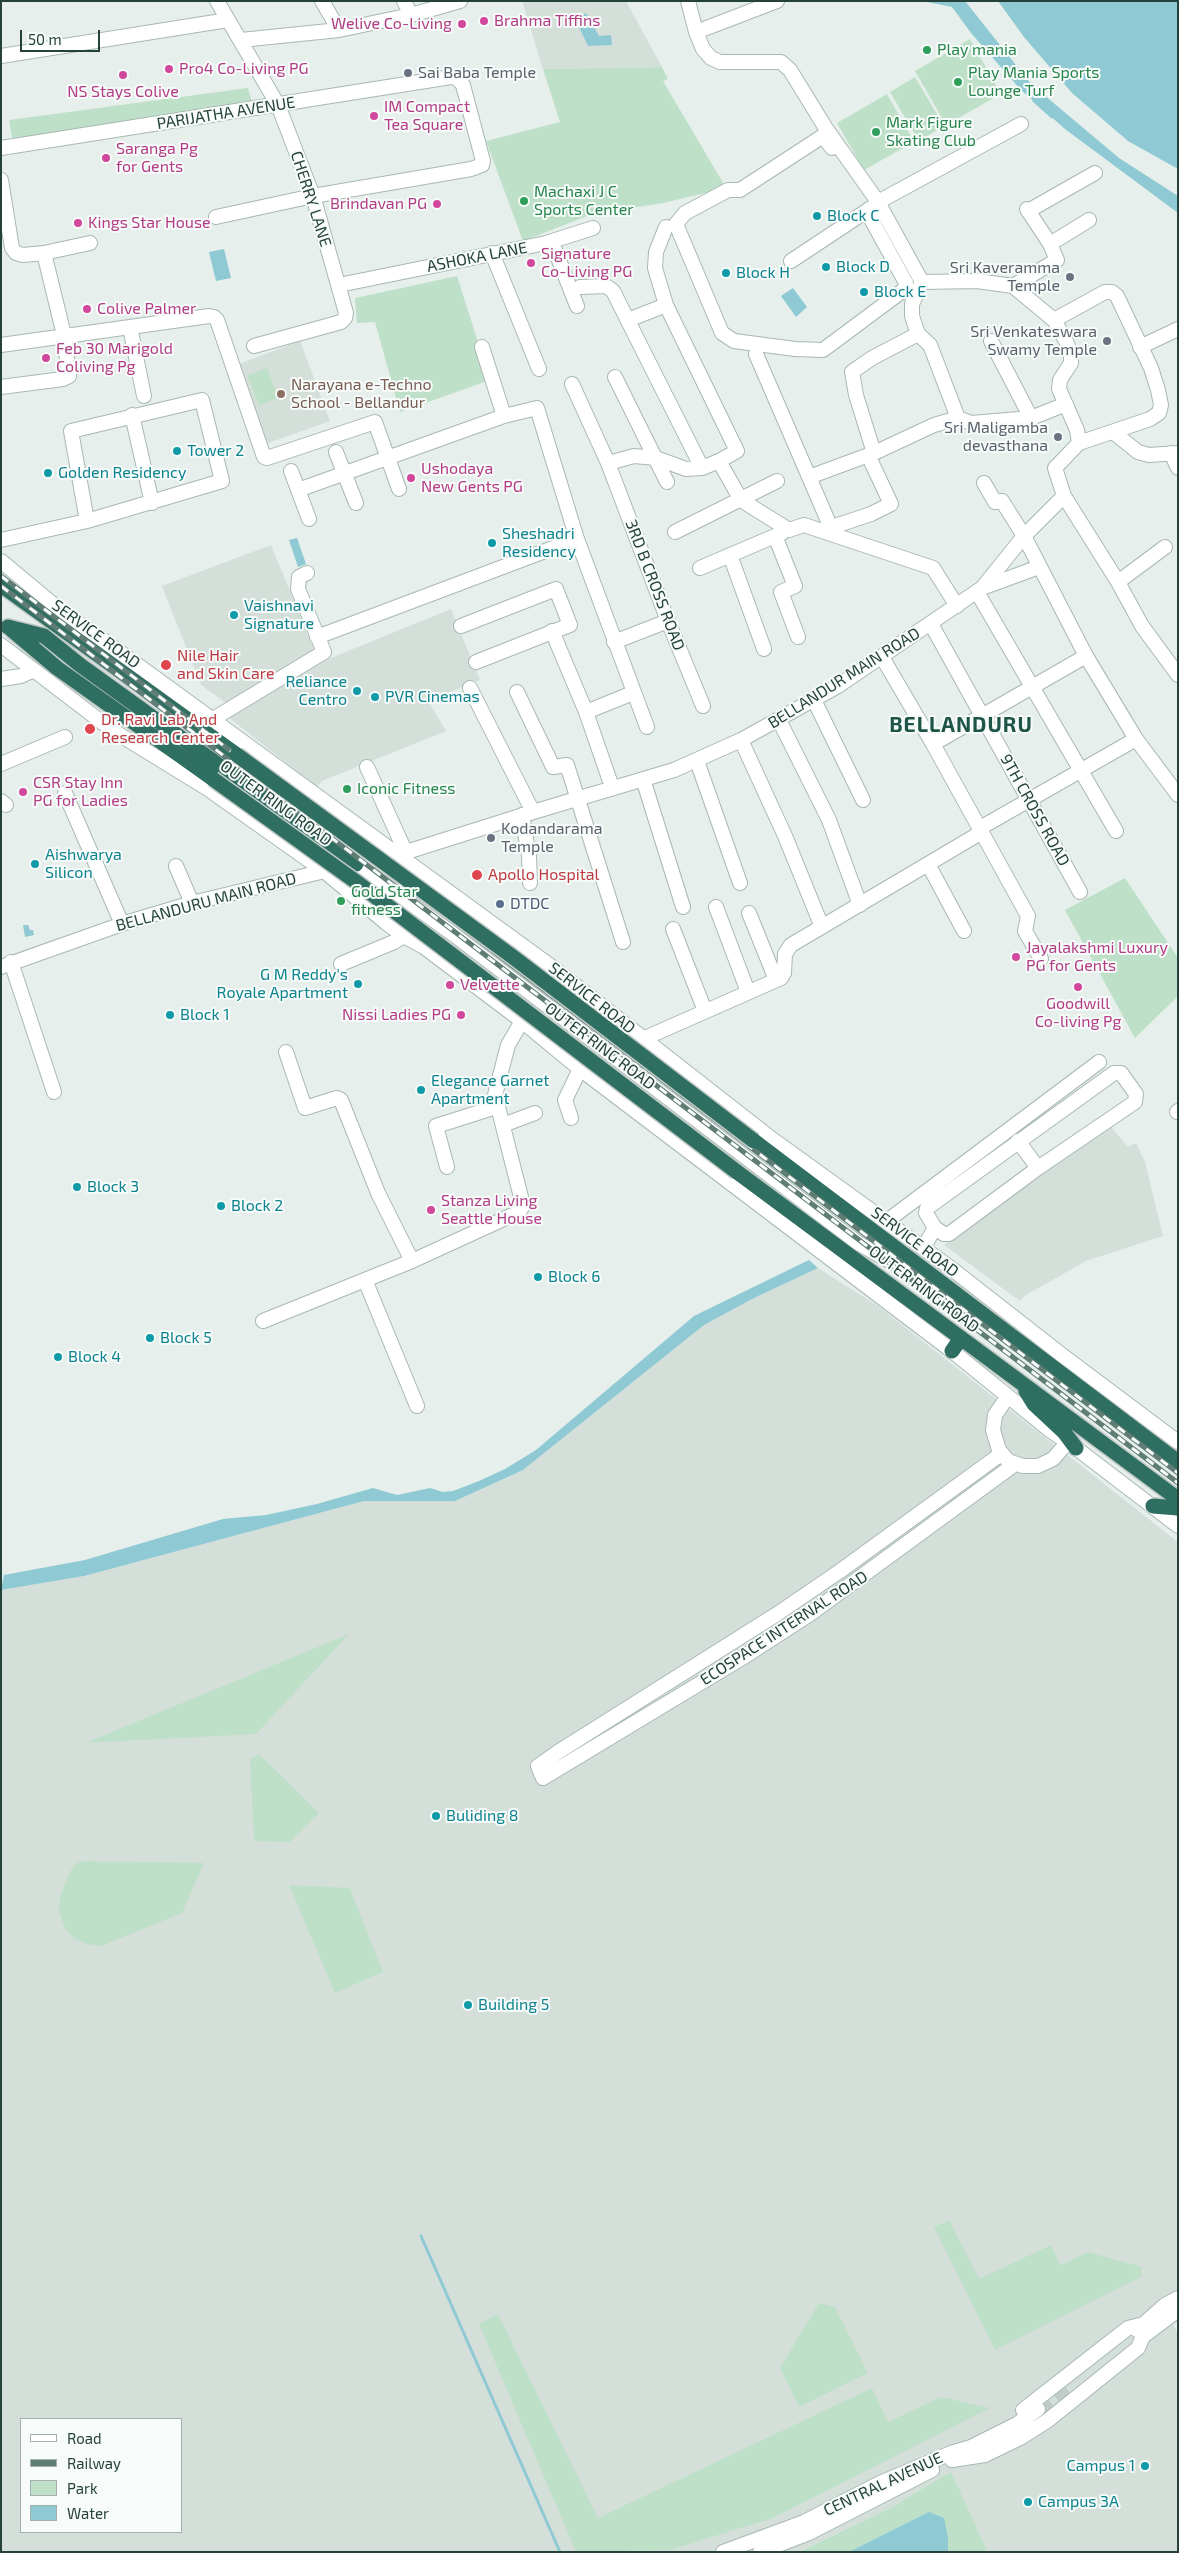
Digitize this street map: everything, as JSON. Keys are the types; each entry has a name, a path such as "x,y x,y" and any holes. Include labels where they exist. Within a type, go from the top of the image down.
{"highway":[{"name":"OUTER RING ROAD","path":"1,585 55,616 237,755 505,951 925,1270 1087,1384 1178,1462"},
{"name":"OUTER RING ROAD","path":"4,624 58,668 355,881 737,1172 1178,1499"},
{"path":"4,624 44,636 80,665 356,864"},
{"path":"952,1351 961,1338"},
{"path":"1020,1381 1034,1404 1064,1432 1072,1445"},
{"path":"1152,1506 1178,1508"}],"street":[{"name":"CHERRY LANE","path":"217,1 278,105 313,196 346,313 345,318 341,322 254,346"},
{"path":"322,1 339,30"},
{"path":"404,1 411,15"},
{"path":"240,40 339,30 411,15 460,1"},
{"path":"688,1 696,32 703,49 711,58 720,62 781,62 790,70 922,282"},
{"path":"696,32 777,1"},
{"path":"1,56 228,20"},
{"name":"PARIJATHA AVENUE","path":"1,148 451,77 457,78 463,85 483,160 482,165 471,169 313,196"},
{"path":"791,261 876,207 1021,124"},
{"path":"823,136 876,207 870,217 906,283 905,289 828,348 816,351 734,341 722,333 676,224 685,212 728,190 740,190 823,136"},
{"path":"1013,286 1057,260 1050,244 1028,210 1095,173"},
{"path":"1,180 12,248 16,253 23,255 44,253 90,243"},
{"path":"216,217 313,196"},
{"path":"1050,244 1089,220"},
{"path":"608,463 634,456 656,458 686,470 702,468 737,451 666,305 654,268 656,252 666,227"},
{"path":"546,243 593,228"},
{"name":"ASHOKA LANE","path":"339,285 546,243 554,250 577,306"},
{"path":"1,388 67,378 69,376 64,335 44,253"},
{"path":"492,253 538,369"},
{"path":"922,282 977,281 1013,286 1054,320 1071,354 1071,363 1060,380 1059,389 1077,430 1080,443"},
{"path":"922,282 912,304 912,316 918,334 930,345 958,418"},
{"path":"580,287 606,286 613,291 702,468"},
{"path":"1054,320 1105,292 1112,292 1117,296 1151,368 1161,405 1159,414 1150,420 1080,443 1055,468 1064,496 1118,582 1142,626 1178,675"},
{"path":"628,320 666,305"},
{"path":"1,344 209,316 217,320 265,458 375,422 389,456 399,489"},
{"path":"130,327 144,396"},
{"path":"1140,347 1178,329"},
{"path":"829,531 891,504 871,454 852,372 872,358 918,334"},
{"path":"991,341 1031,418"},
{"path":"482,348 504,416"},
{"path":"756,354 829,531"},
{"path":"616,377 667,482"},
{"name":"3RD B CROSS ROAD","path":"572,384 608,463 668,621 703,706"},
{"path":"1,540 87,521 222,481 202,400 132,415 71,432 87,521"},
{"path":"808,477 871,454 909,436 958,418 971,423 1031,418 1066,404"},
{"path":"298,490 504,416 537,408 578,538 614,642 647,727"},
{"path":"132,415 152,502"},
{"path":"1112,432 1138,452 1149,455 1175,453 1178,468"},
{"path":"336,452 356,503"},
{"path":"719,461 741,500 789,530"},
{"path":"290,471 309,519"},
{"path":"675,532 777,482"},
{"path":"984,483 995,502 1002,501 1024,536 1086,656 1136,739 1178,795"},
{"path":"1064,496 1024,536 980,590 1116,831"},
{"path":"700,568 804,525 829,531 933,568 957,606"},
{"path":"775,536 795,586 781,592 798,637"},
{"path":"318,637 578,538"},
{"path":"1118,582 1165,547"},
{"path":"730,555 764,649"},
{"name":"SERVICE ROAD","path":"1,561 55,616 213,719 402,854 645,1038 772,1139 922,1248 1087,1384 1178,1442"},
{"name":"BELLANDUR MAIN ROAD","path":"356,864 402,854 527,813 697,761 741,740 814,700 882,657 980,590 1039,567"},
{"path":"213,719 324,652 298,588 299,577 307,573"},
{"path":"461,626 556,589 570,625 476,662"},
{"path":"614,642 668,621"},
{"name":"9TH CROSS ROAD","path":"931,624 984,716 1029,802 1080,892"},
{"path":"552,632 586,712 612,787"},
{"path":"1,646 112,730 208,789 324,871 404,936 424,947 522,1021 580,1069 952,1351 1178,1526"},
{"path":"933,744 1086,656"},
{"path":"882,657 933,744 1028,916 1025,931 1041,959"},
{"path":"1,680 21,676 32,671"},
{"path":"470,688 527,813 530,883"},
{"path":"517,692 553,767 566,765 579,798 623,942"},
{"path":"586,712 633,693"},
{"path":"814,700 863,800"},
{"path":"779,720 828,820 860,905"},
{"path":"1,764 65,737"},
{"path":"645,1038 776,980 784,973 785,954 791,945 928,864 1081,769 1136,739"},
{"path":"741,740 785,836 822,927"},
{"path":"697,761 740,883"},
{"path":"367,767 402,854"},
{"path":"643,779 683,907"},
{"path":"65,793 122,924"},
{"path":"356,864 434,920 858,1243 893,1263 925,1270"},
{"name":"BELLANDURU MAIN ROAD","path":"6,964 122,924 192,903 356,864"},
{"path":"928,864 964,931"},
{"path":"176,866 192,903"},
{"path":"341,964 404,936 417,927 471,907"},
{"path":"716,908 748,992"},
{"path":"749,913 776,980"},
{"path":"673,928 705,1010"},
{"path":"6,964 54,1092"},
{"path":"263,1321 412,1260 519,1212 522,1207 522,1201 503,1125 496,1107 495,1095 508,1045 522,1021"},
{"path":"286,1052 305,1108 337,1098 341,1100 378,1193 412,1260"},
{"path":"887,1221 1099,1062"},
{"path":"571,1118 565,1100 580,1069"},
{"path":"1114,1073 1121,1073 1136,1094 1135,1102 1038,1168 949,1234 944,1234 935,1228 926,1213 927,1208 1018,1141 1114,1073"},
{"path":"447,1167 436,1126 496,1107"},
{"path":"503,1125 535,1113"},
{"path":"1018,1141 1038,1168"},
{"path":"922,1248 935,1228"},
{"path":"365,1280 417,1406"},
{"path":"1008,1396 999,1407 993,1430 1001,1454 1015,1464 1038,1466 1046,1463 1072,1445"},
{"name":"ECOSPACE INTERNAL ROAD","path":"540,1772 561,1757 588,1731 777,1614 840,1572 1001,1454"},
{"name":"ECOSPACE INTERNAL ROAD","path":"561,1757 596,1745 683,1694 787,1629 858,1580 1015,1464"},
{"path":"777,1614 787,1629"},
{"path":"674,1678 683,1694"},
{"path":"588,1731 596,1745"},
{"path":"951,2456 984,2455 1020,2438 1046,2421 1138,2348 1144,2330 1165,2305 1178,2298"},
{"path":"1070,2388 1144,2330 1178,2310"},
{"path":"951,2456 971,2439 1014,2417 1128,2328 1144,2330"},
{"name":"CENTRAL AVENUE","path":"723,2552 804,2522 880,2484 995,2441 1040,2412"},
{"name":"CENTRAL AVENUE","path":"760,2552 810,2533 951,2456"}],"shaded area":[{"path":"522,1 626,1 662,67 543,69"},
{"name":"Narayana e-Techno School - Bellandur","path":"300,341 330,421 260,446 234,366"},
{"path":"271,545 314,650 226,703 201,685 162,586"},
{"name":"Reliance Centro","path":"451,609 480,680 428,701 446,731 322,781 317,787 228,717 326,660"},
{"path":"1107,1122 1128,1147 1136,1143 1145,1162 1163,1236 1086,1261 1026,1295 1020,1301 944,1245"},
{"path":"818,1268 878,1306 1178,1542 1178,2322 1173,2324 1178,2334 1178,2552 988,2552 951,2473 890,2508 799,2552 1,2552 1,1590 84,1576 364,1501 455,1501 523,1470 704,1325 754,1298"}],"green space":[{"name":"Play Mania Sports Lounge Turf","path":"970,39 1001,94 946,125 915,71"},
{"path":"662,67 668,79 663,81 726,188 663,203 592,214 523,241 486,141 560,122 543,69"},
{"path":"915,77 944,126 919,141 890,92"},
{"path":"248,88 253,106 13,143 9,120"},
{"name":"Mark Figure Skating Club","path":"887,94 914,142 864,170 837,123"},
{"path":"457,276 490,380 400,412 375,322 357,323 355,298"},
{"path":"267,368 278,398 259,405 247,375"},
{"path":"1125,878 1178,958 1178,996 1135,1038 1065,910"},
{"path":"349,1634 256,1734 85,1743"},
{"path":"259,1754 319,1813 290,1842 254,1841 250,1759"},
{"path":"83,1861 204,1863 182,1913 101,1946 87,1944 74,1938 64,1927 59,1911 60,1896 71,1870 75,1864"},
{"path":"289,1885 350,1888 383,1972 335,1993"},
{"path":"949,2220 979,2279 1051,2245 1060,2265 1088,2252 1142,2267 1141,2277 995,2350 934,2227"},
{"path":"819,2303 835,2307 868,2373 799,2407 780,2368"},
{"path":"498,2314 598,2518 872,2388 888,2422 941,2397 990,2408 773,2518 670,2550 576,2552 479,2324"},
{"path":"951,2472 988,2552 799,2552 890,2508"}],"water":[{"path":"922,1 965,1 1031,84 1119,158 1178,196 1178,213 1065,129 1020,89 971,33 952,7"},
{"path":"998,1 1178,1 1178,169 1128,141 1072,93 1024,37"},
{"path":"586,13 599,36 611,35 612,45 588,46 575,19"},
{"path":"224,249 231,278 216,281 209,252"},
{"path":"793,288 807,307 796,317 781,296"},
{"path":"297,538 306,564 298,567 289,540"},
{"path":"23,925 28,925 30,930 33,930 34,935 25,937"},
{"path":"809,1260 818,1268 754,1298 704,1325 523,1470 455,1501 364,1501 84,1576 1,1590 4,1575 85,1560 223,1519 266,1515 317,1504 373,1488 397,1495 430,1488 443,1492 453,1491 479,1481 505,1469 536,1450 694,1316"},
{"path":"929,2512 944,2518 948,2538 948,2552 849,2552"}],"waterway":[{"path":"1034,101 1052,117"},
{"path":"421,2236 560,2552"}],"tunnel":[{"path":"1042,2414 1073,2390"}],"railway":[{"path":"1,576 1178,1473"},
{"path":"1,586 1178,1483"}],"place":[{"name":"Brahma Tiffins","path":"484,21"},
{"name":"Welive Co-Living","path":"462,24"},
{"name":"Play mania","path":"927,50"},
{"name":"Pro4 Co-Living PG","path":"169,69"},
{"name":"Sai Baba Temple","path":"408,73"},
{"name":"NS Stays Colive","path":"123,75"},
{"name":"Play Mania Sports Lounge Turf","path":"958,82"},
{"name":"IM Compact Tea Square","path":"374,116"},
{"name":"Mark Figure Skating Club","path":"876,132"},
{"name":"Saranga Pg for Gents","path":"106,158"},
{"name":"Machaxi J C Sports Center","path":"524,201"},
{"name":"Brindavan PG","path":"437,204"},
{"name":"Block C","path":"817,216"},
{"name":"Kings Star House","path":"78,223"},
{"name":"Signature Co-Living PG","path":"531,263"},
{"name":"Block D","path":"826,267"},
{"name":"Block H","path":"726,273"},
{"name":"Sri Kaveramma Temple","path":"1070,277"},
{"name":"Block E","path":"864,292"},
{"name":"Colive Palmer","path":"87,309"},
{"name":"Sri Venkateswara Swamy Temple","path":"1107,341"},
{"name":"Feb 30 Marigold Coliving Pg","path":"46,358"},
{"name":"Narayana e-Techno School - Bellandur","path":"281,394"},
{"name":"Sri Maligamba devasthana","path":"1058,437"},
{"name":"Tower 2","path":"177,451"},
{"name":"Golden Residency","path":"48,473"},
{"name":"Ushodaya New Gents PG","path":"411,478"},
{"name":"Sheshadri Residency","path":"492,543"},
{"name":"Vaishnavi Signature","path":"234,615"},
{"name":"Nile Hair and Skin Care","path":"166,665"},
{"name":"Reliance Centro","path":"357,691"},
{"name":"PVR Cinemas","path":"375,697"},
{"name":"Dr. Ravi Lab And Research Center","path":"90,729"},
{"name":"Iconic Fitness","path":"347,789"},
{"name":"CSR Stay Inn PG for Ladies","path":"23,792"},
{"name":"Kodandarama Temple","path":"491,838"},
{"name":"Aishwarya Silicon","path":"35,864"},
{"name":"Apollo Hospital","path":"477,875"},
{"name":"Gold Star fitness","path":"341,901"},
{"name":"DTDC","path":"500,904"},
{"name":"Jayalakshmi Luxury PG for Gents","path":"1016,957"},
{"name":"G M Reddy's Royale Apartment","path":"358,984"},
{"name":"Velvette","path":"450,985"},
{"name":"Goodwill Co-living Pg","path":"1078,987"},
{"name":"Block 1","path":"170,1015"},
{"name":"Nissi Ladies PG","path":"461,1015"},
{"name":"Elegance Garnet Apartment","path":"421,1090"},
{"name":"Block 3","path":"77,1187"},
{"name":"Block 2","path":"221,1206"},
{"name":"Stanza Living Seattle House","path":"431,1210"},
{"name":"Block 6","path":"538,1277"},
{"name":"Block 5","path":"150,1338"},
{"name":"Block 4","path":"58,1357"},
{"name":"Buliding 8","path":"436,1816"},
{"name":"Building 5","path":"468,2005"},
{"name":"Campus 1","path":"1145,2466"},
{"name":"Campus 3A","path":"1028,2502"}],"district":[{"name":"BELLANDURU","path":"961,725"}]}
